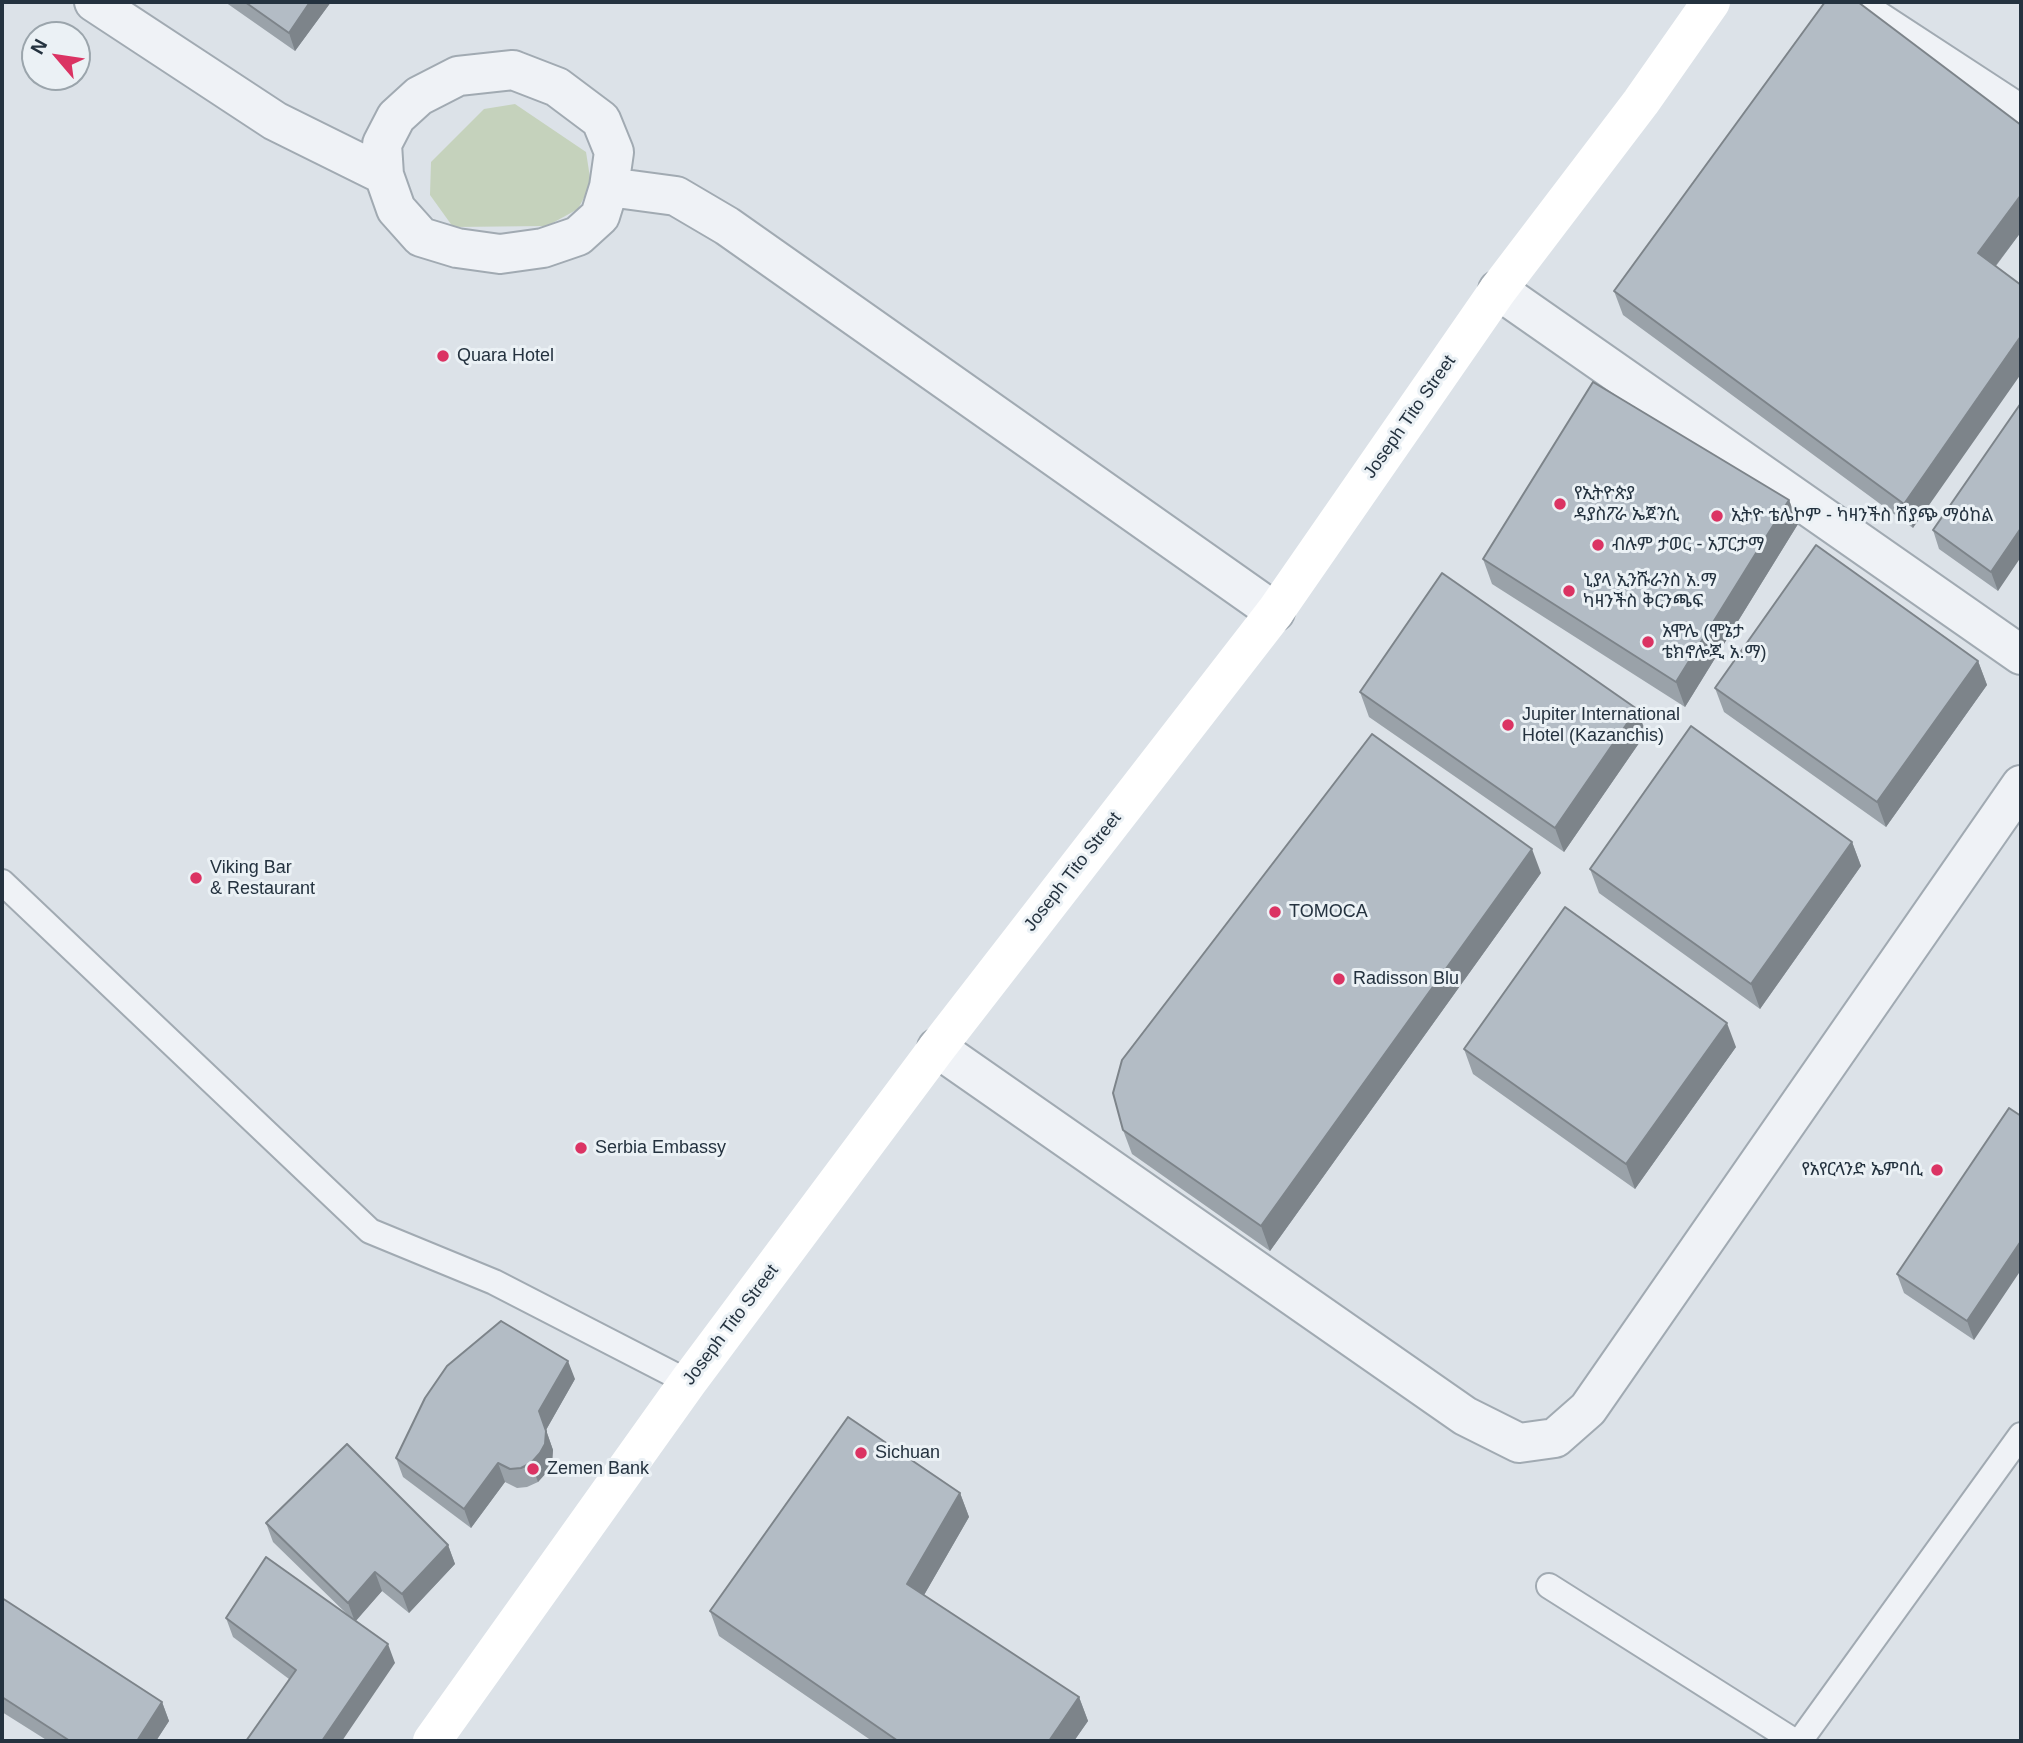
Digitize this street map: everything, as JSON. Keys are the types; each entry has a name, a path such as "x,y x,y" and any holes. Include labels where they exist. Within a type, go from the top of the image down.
{"main road":[{"name":"Joseph Tito Street","path":"432,1741 688,1382 937,1048 1275,611 1498,290 1640,102 1711,2"}],"street":[{"path":"94,2 275,121 384,175"},
{"path":"1848,2 2021,115"},
{"path":"513,70 557,87 601,120 614,152 609,187 600,216 578,236 543,248 500,254 457,248 421,237 396,209 384,175 382,144 396,117 419,96 458,76 513,70"},
{"path":"609,187 676,197 727,226 1275,611"},
{"path":"1498,290 2021,655"},
{"path":"937,1048 1465,1416 1519,1443 1555,1438 1588,1409 2021,785"}],"lane":[{"path":"2,882 370,1231 494,1282 688,1382"},
{"path":"1800,1741 2021,1435"},
{"path":"1549,1586 1794,1741"}],"green space":[{"path":"515,104 586,152 591,184 578,209 547,226 453,227 430,195 431,162 484,109"}],"building":[{"path":"245,2 310,2 289,33"},
{"path":"1825,2 1858,2 2021,125 2021,195 1978,253 2021,285 2021,336 1904,504 1614,291"},
{"path":"1593,382 1789,500 1676,682 1483,559"},
{"path":"2021,403 2021,528 1991,572 1933,530"},
{"path":"1816,545 1978,661 1877,802 1715,688"},
{"name":"Jupiter International Hotel (Kazanchis)","path":"1442,573 1637,709 1555,828 1360,692"},
{"path":"1691,726 1852,842 1751,984 1590,869"},
{"name":"Radisson Blu","path":"1372,734 1532,849 1261,1226 1123,1130 1113,1093 1122,1060"},
{"path":"1565,907 1727,1023 1626,1164 1464,1049"},
{"path":"2009,1108 2021,1116 2021,1241 1967,1321 1897,1274"},
{"path":"501,1321 568,1361 539,1411 546,1431 545,1444 540,1453 531,1463 521,1468 510,1469 498,1463 464,1509 396,1458 425,1398 447,1366"},
{"path":"848,1417 960,1493 907,1584 1079,1697 1049,1741 898,1741 710,1611"},
{"path":"347,1444 448,1545 402,1594 375,1572 348,1603 266,1523"},
{"path":"266,1557 388,1644 322,1741 246,1741 296,1670 226,1618"},
{"path":"2,1598 162,1702 137,1741 70,1741 2,1697"}],"place":[{"name":"Quara Hotel","path":"443,356"},
{"name":"የኢትዮጵያ ዳያስፖራ ኤጀንሲ","path":"1560,504"},
{"name":"ኢትዮ ቴሌኮም - ካዛንችስ ሽያጭ ማዕከል","path":"1717,516"},
{"name":"ብሉም ታወር - አፓርታማ","path":"1598,545"},
{"name":"ኒያላ ኢንሹራንስ አ.ማ ካዛንችስ ቅርንጫፍ","path":"1569,591"},
{"name":"አሞሌ (ሞኔታ ቴክኖሎጂ አ.ማ)","path":"1648,642"},
{"name":"Jupiter International Hotel (Kazanchis)","path":"1508,725"},
{"name":"Viking Bar & Restaurant","path":"196,878"},
{"name":"TOMOCA","path":"1275,912"},
{"name":"Radisson Blu","path":"1339,979"},
{"name":"Serbia Embassy","path":"581,1148"},
{"name":"የአየርላንድ ኤምባሲ","path":"1937,1170"},
{"name":"Sichuan","path":"861,1453"},
{"name":"Zemen Bank","path":"533,1469"}]}
